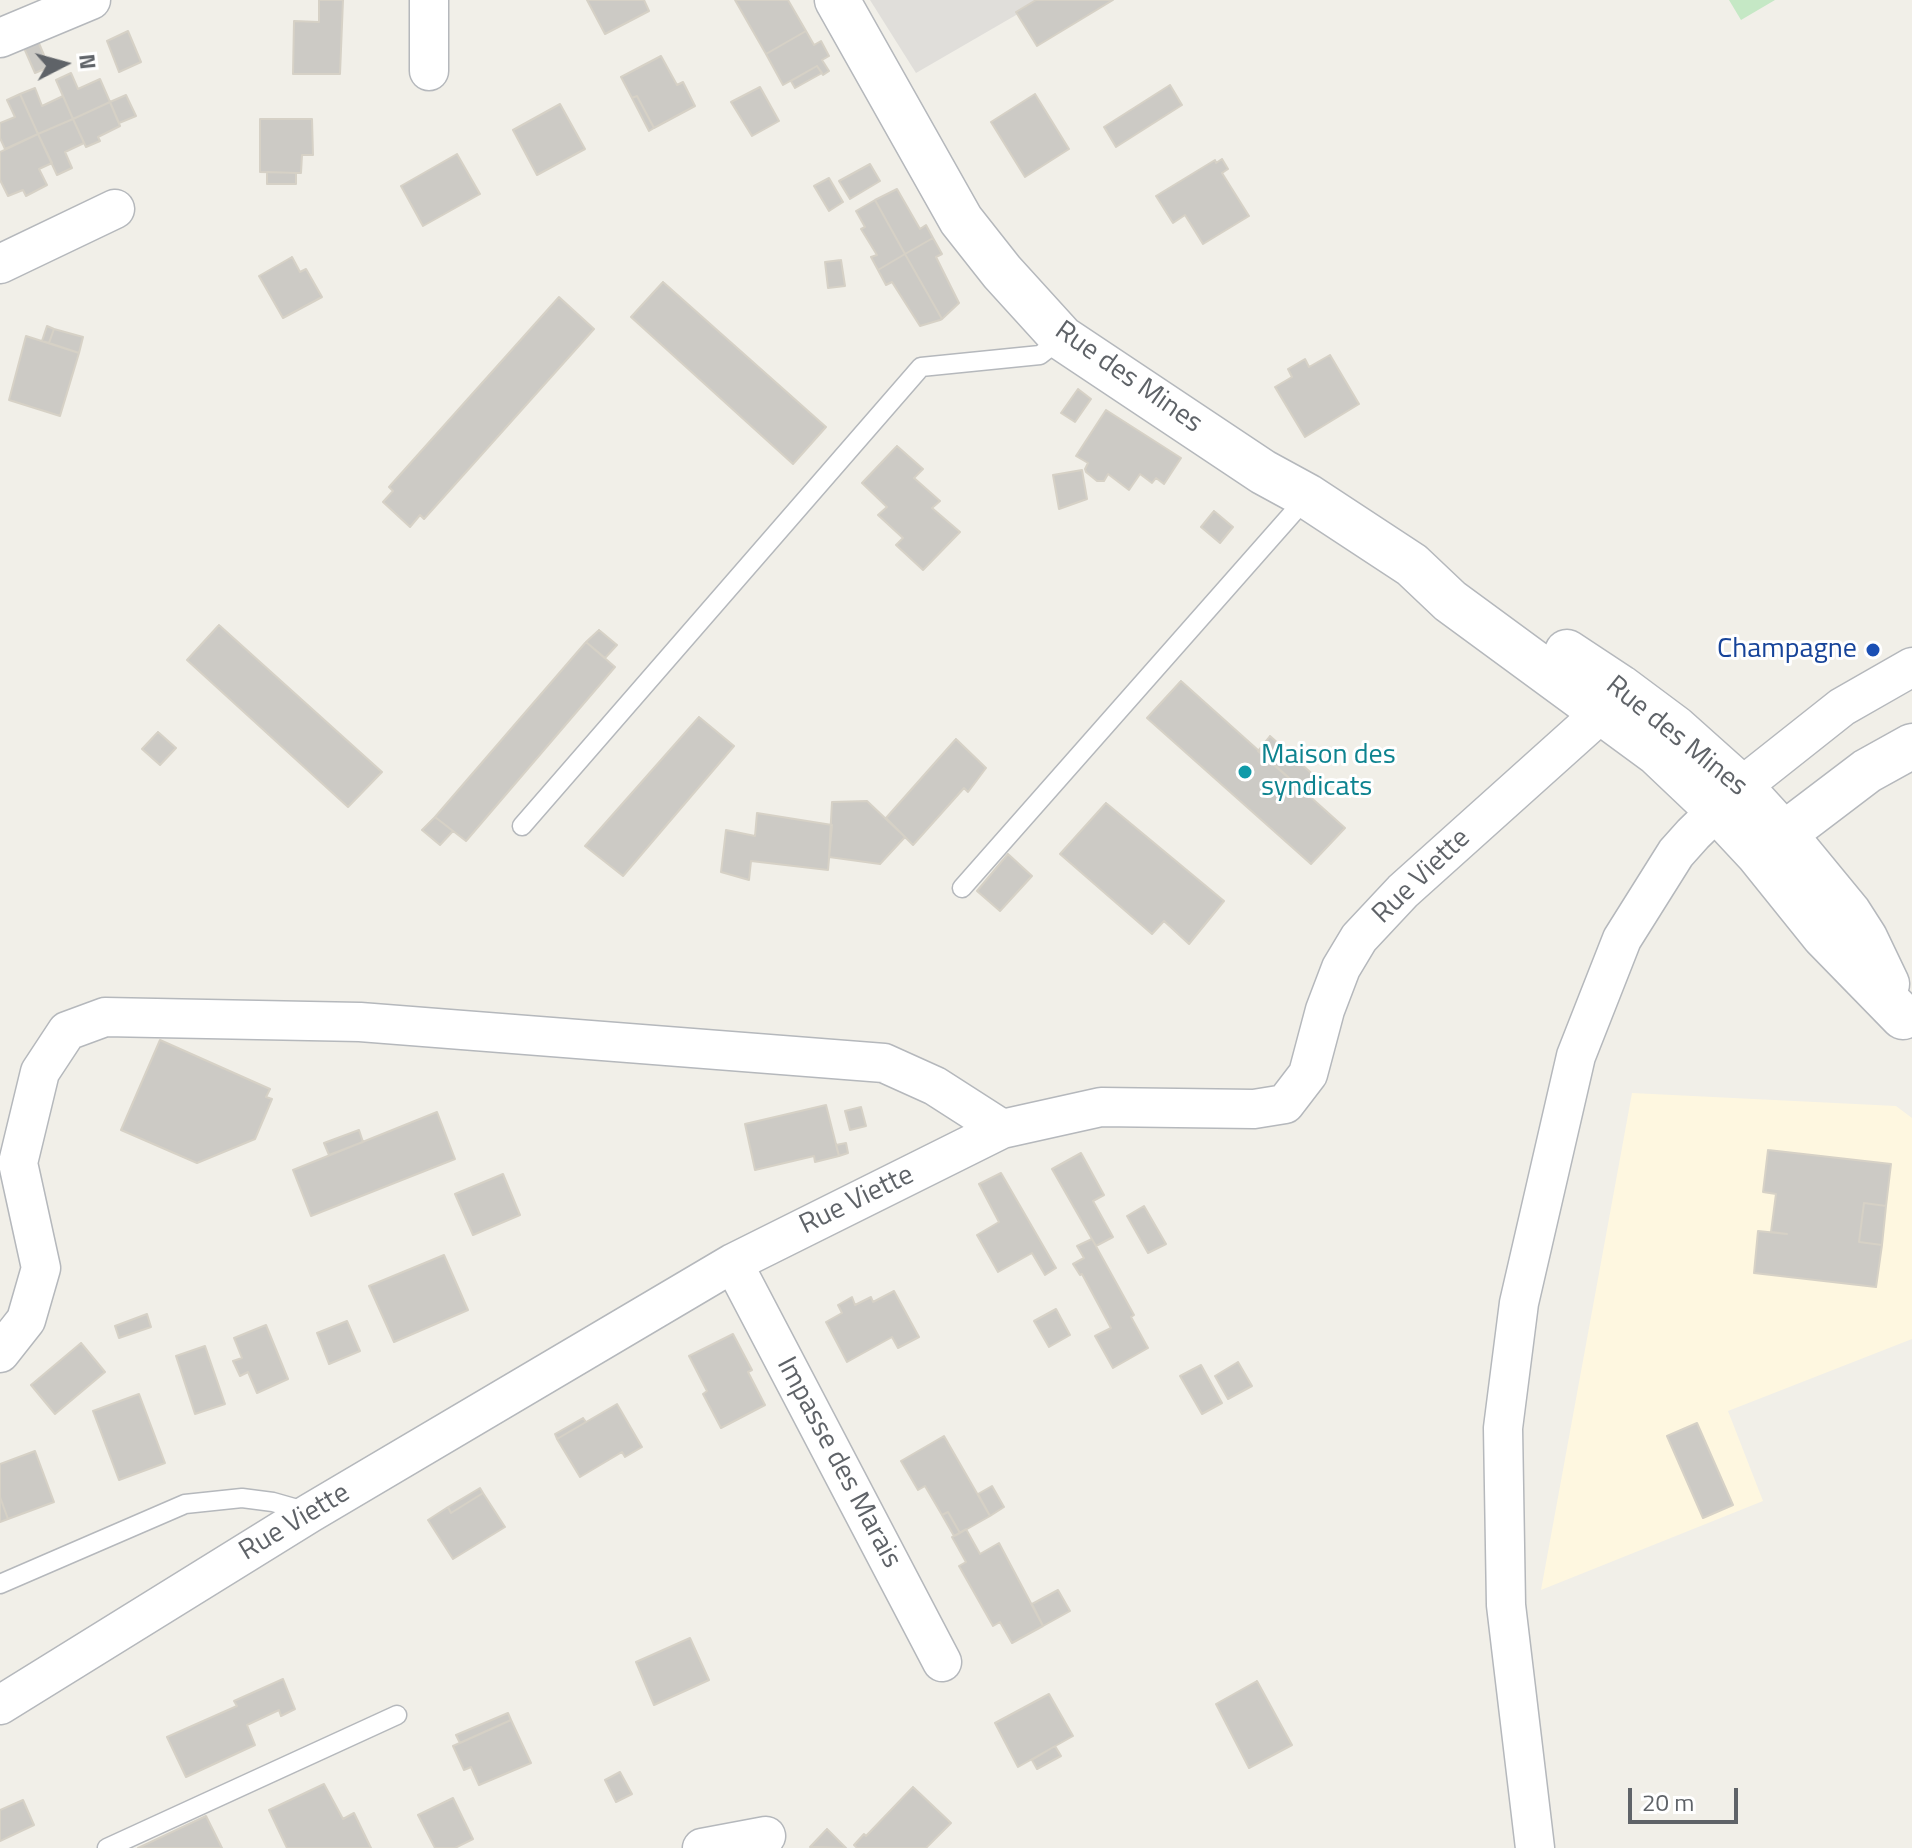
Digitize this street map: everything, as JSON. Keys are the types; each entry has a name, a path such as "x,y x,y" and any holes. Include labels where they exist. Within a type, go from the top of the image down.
{"street":[{"path":"0,38 91,0"},
{"path":"429,0 429,71"},
{"name":"Rue des Mines","path":"837,0 961,220 1002,272 1062,338 1263,472 1307,496 1412,565 1462,584 1610,699 1698,747 1729,798 1771,844 1824,936 1907,1025"},
{"path":"0,264 115,209"},
{"path":"1535,1848 1506,1605 1503,1428 1519,1303 1576,1056 1622,939 1676,853 1729,798 1842,707 1912,667"},
{"name":"Rue Viette","path":"0,1705 310,1513 733,1263 1002,1129 1101,1107 1254,1109 1285,1104 1308,1074 1330,996 1341,968 1359,938 1403,891 1589,724 1610,699"},
{"path":"1771,844 1867,771 1912,746"},
{"path":"0,1353 26,1320 41,1268 18,1163 40,1072 67,1031 105,1017 360,1022 884,1063 935,1086 1002,1129"},
{"name":"Impasse des Marais","path":"733,1263 942,1662"},
{"path":"702,1848 766,1836"}],"lane":[{"path":"522,826 921,367 1040,355 1062,338"},
{"path":"962,888 1307,496"},
{"path":"0,1584 185,1504 242,1498 273,1502 310,1513"},
{"path":"107,1848 397,1715"}],"shaded area":[{"path":"870,0 1042,0 916,73"},
{"path":"1632,1093 1896,1106 1912,1118 1912,1339 1728,1411 1763,1501 1541,1590"}],"green space":[{"path":"1729,0 1775,0 1741,20"}],"building":[{"path":"319,0 343,0 340,74 293,74 294,21 319,22"},
{"path":"587,0 644,0 649,11 605,34"},
{"path":"735,0 788,0 806,31 766,54"},
{"path":"1036,0 1113,0 1037,46 1016,12"},
{"path":"128,31 141,62 119,72 107,41"},
{"path":"806,31 814,45 821,41 829,56 822,60 829,71 823,75 817,66 783,85 766,54"},
{"path":"38,41 49,67 35,73 24,48"},
{"path":"661,56 677,85 683,82 695,106 654,128 637,96 632,98 621,77"},
{"path":"817,66 822,73 795,88 791,81"},
{"path":"71,73 78,89 100,79 110,102 73,119 56,80"},
{"path":"1170,85 1182,105 1116,147 1104,127"},
{"path":"760,87 779,121 752,136 731,102"},
{"path":"35,88 42,106 63,96 73,119 38,134 20,94"},
{"path":"20,94 38,134 5,149 0,138 0,123 15,117 7,100"},
{"path":"1035,94 1069,149 1025,177 991,122"},
{"path":"126,95 136,116 119,123 110,102"},
{"path":"637,96 654,128 649,131 632,98"},
{"path":"110,102 120,126 86,147 73,119"},
{"path":"560,104 585,149 537,175 513,130"},
{"path":"73,119 84,143 65,152 72,168 57,175 38,134"},
{"path":"260,119 312,119 313,155 302,155 301,173 260,172"},
{"path":"38,134 52,163 39,169 47,185 26,196 23,190 8,196 0,180 0,152"},
{"path":"457,154 480,194 423,226 401,186"},
{"path":"1222,159 1228,169 1222,173 1249,216 1203,244 1185,215 1173,223 1156,196 1215,160 1216,163"},
{"path":"870,164 880,181 850,199 839,181"},
{"path":"267,172 296,173 296,184 267,184"},
{"path":"829,178 843,202 829,211 814,186"},
{"path":"897,189 920,229 926,225 933,238 905,254 875,200"},
{"path":"875,200 905,254 878,270 871,257 877,255 861,229 865,227 856,211"},
{"path":"933,238 942,254 936,257 959,303 942,319 905,254"},
{"path":"905,254 942,319 920,326 892,282 886,285 878,270"},
{"path":"292,257 300,272 306,269 322,297 283,318 259,276"},
{"path":"841,260 845,286 828,288 825,262"},
{"path":"663,282 826,427 793,464 631,317"},
{"path":"559,297 594,329 424,519 420,515 410,527 383,502 393,491 389,487"},
{"path":"47,326 54,329 49,343 42,341"},
{"path":"54,329 83,337 79,353 49,343"},
{"path":"26,336 79,353 60,416 9,400"},
{"path":"1330,355 1359,404 1305,437 1275,387 1292,377 1288,369 1305,359 1309,367"},
{"path":"1078,389 1091,399 1075,422 1061,413"},
{"path":"1106,410 1181,458 1164,484 1156,478 1152,483 1140,474 1129,490 1108,474 1104,481 1097,481 1086,472 1088,463 1076,456"},
{"path":"897,446 923,469 914,478 940,501 932,508 960,532 923,570 896,545 903,538 878,515 887,507 862,483"},
{"path":"1082,470 1087,499 1059,509 1053,475"},
{"path":"1214,511 1233,527 1220,543 1201,527"},
{"path":"219,625 382,772 348,807 187,660"},
{"path":"599,630 617,645 605,658 586,642"},
{"path":"586,642 615,667 466,841 435,817"},
{"name":"Maison des syndicats","path":"1181,681 1345,828 1311,864 1147,718"},
{"path":"699,717 734,746 623,876 585,846"},
{"path":"158,732 176,748 160,765 142,749"},
{"path":"1270,736 1319,780 1307,794 1258,751"},
{"path":"956,739 986,768 968,792 964,788 913,845 886,818"},
{"path":"867,801 905,837 880,864 829,857 832,802"},
{"path":"1106,803 1224,901 1189,944 1164,921 1152,934 1060,854"},
{"path":"757,813 832,825 828,870 751,861 749,880 721,872 726,830 755,836"},
{"path":"435,817 453,831 440,845 422,830"},
{"path":"1008,854 1032,876 1000,911 977,891"},
{"path":"160,1040 270,1089 266,1097 272,1099 255,1139 197,1163 121,1130"},
{"path":"826,1105 839,1156 815,1162 814,1156 755,1170 745,1124"},
{"path":"861,1107 866,1126 850,1130 845,1111"},
{"path":"437,1112 455,1159 311,1216 293,1170"},
{"path":"359,1130 363,1142 329,1155 324,1143"},
{"path":"846,1143 848,1153 839,1156 836,1145"},
{"path":"1768,1150 1891,1164 1886,1206 1864,1203 1859,1242 1882,1245 1876,1287 1754,1273 1758,1231 1787,1234 1771,1232 1776,1194 1763,1192"},
{"path":"1081,1153 1104,1195 1093,1201 1113,1237 1096,1246 1052,1169"},
{"path":"1001,1173 1056,1268 1045,1275 1032,1253 998,1272 977,1235 999,1222 979,1184"},
{"path":"503,1174 520,1215 473,1235 455,1194"},
{"path":"1864,1203 1886,1206 1882,1245 1859,1242"},
{"path":"1144,1206 1166,1244 1148,1253 1127,1216"},
{"path":"1092,1239 1134,1315 1131,1317 1148,1348 1113,1368 1095,1336 1111,1328 1082,1274 1073,1264 1084,1258 1077,1246"},
{"path":"444,1255 468,1310 394,1342 369,1286"},
{"path":"894,1291 919,1337 898,1348 892,1337 847,1362 826,1322 842,1313 838,1305 852,1297 855,1305 871,1297 873,1302"},
{"path":"1056,1309 1070,1335 1049,1347 1034,1321"},
{"path":"147,1314 151,1327 119,1338 115,1326"},
{"path":"347,1321 360,1351 329,1364 317,1333"},
{"path":"266,1325 288,1379 257,1393 248,1372 240,1376 233,1361 242,1358 234,1338"},
{"path":"733,1334 752,1370 748,1372 765,1405 721,1428 703,1394 707,1391 689,1356"},
{"path":"81,1343 105,1372 55,1414 31,1385"},
{"path":"205,1346 225,1404 195,1414 176,1356"},
{"path":"1238,1362 1252,1386 1228,1399 1215,1376"},
{"path":"1201,1365 1222,1403 1202,1414 1180,1376"},
{"path":"139,1394 165,1463 119,1480 93,1411"},
{"path":"617,1404 642,1447 625,1457 622,1452 580,1477 557,1439"},
{"path":"583,1418 586,1422 557,1439 555,1434"},
{"path":"1697,1423 1733,1505 1703,1518 1667,1436"},
{"path":"944,1436 990,1516 960,1533 948,1512 942,1515 925,1486 918,1490 901,1461"},
{"path":"35,1451 54,1502 8,1519 0,1497 0,1464"},
{"path":"992,1486 1004,1507 990,1516 978,1494"},
{"path":"480,1488 483,1493 451,1513 448,1507"},
{"path":"483,1493 505,1527 453,1559 428,1520 448,1507 451,1513"},
{"path":"0,1497 8,1519 0,1522"},
{"path":"948,1512 960,1533 954,1536 942,1515"},
{"path":"966,1529 980,1554 999,1543 1043,1626 1012,1643 1000,1622 993,1626 959,1566 966,1562 952,1537"},
{"path":"1058,1590 1070,1611 1043,1626 1032,1604"},
{"path":"690,1638 709,1680 654,1705 636,1662"},
{"path":"283,1679 295,1709 281,1716 279,1710 247,1725 255,1745 186,1777 167,1737 237,1706 234,1701"},
{"path":"1257,1681 1292,1745 1249,1768 1216,1704"},
{"path":"1049,1694 1073,1736 1018,1767 995,1723"},
{"path":"508,1713 511,1720 460,1743 456,1735"},
{"path":"511,1720 531,1763 479,1785 471,1767 464,1770 453,1746"},
{"path":"1055,1746 1061,1756 1037,1769 1032,1760"},
{"path":"620,1772 632,1794 616,1802 605,1780"},
{"path":"324,1784 343,1819 354,1813 371,1848 287,1848 269,1810"},
{"path":"913,1787 951,1823 926,1848 857,1848 854,1845 864,1834 866,1836"},
{"path":"453,1798 473,1839 455,1848 435,1848 418,1815"},
{"path":"23,1800 34,1825 0,1841 0,1810"},
{"path":"206,1816 222,1848 138,1848"},
{"path":"827,1829 846,1848 810,1847"}],"place":[{"name":"Champagne","path":"1873,650"},
{"name":"Maison des syndicats","path":"1245,772"}]}
